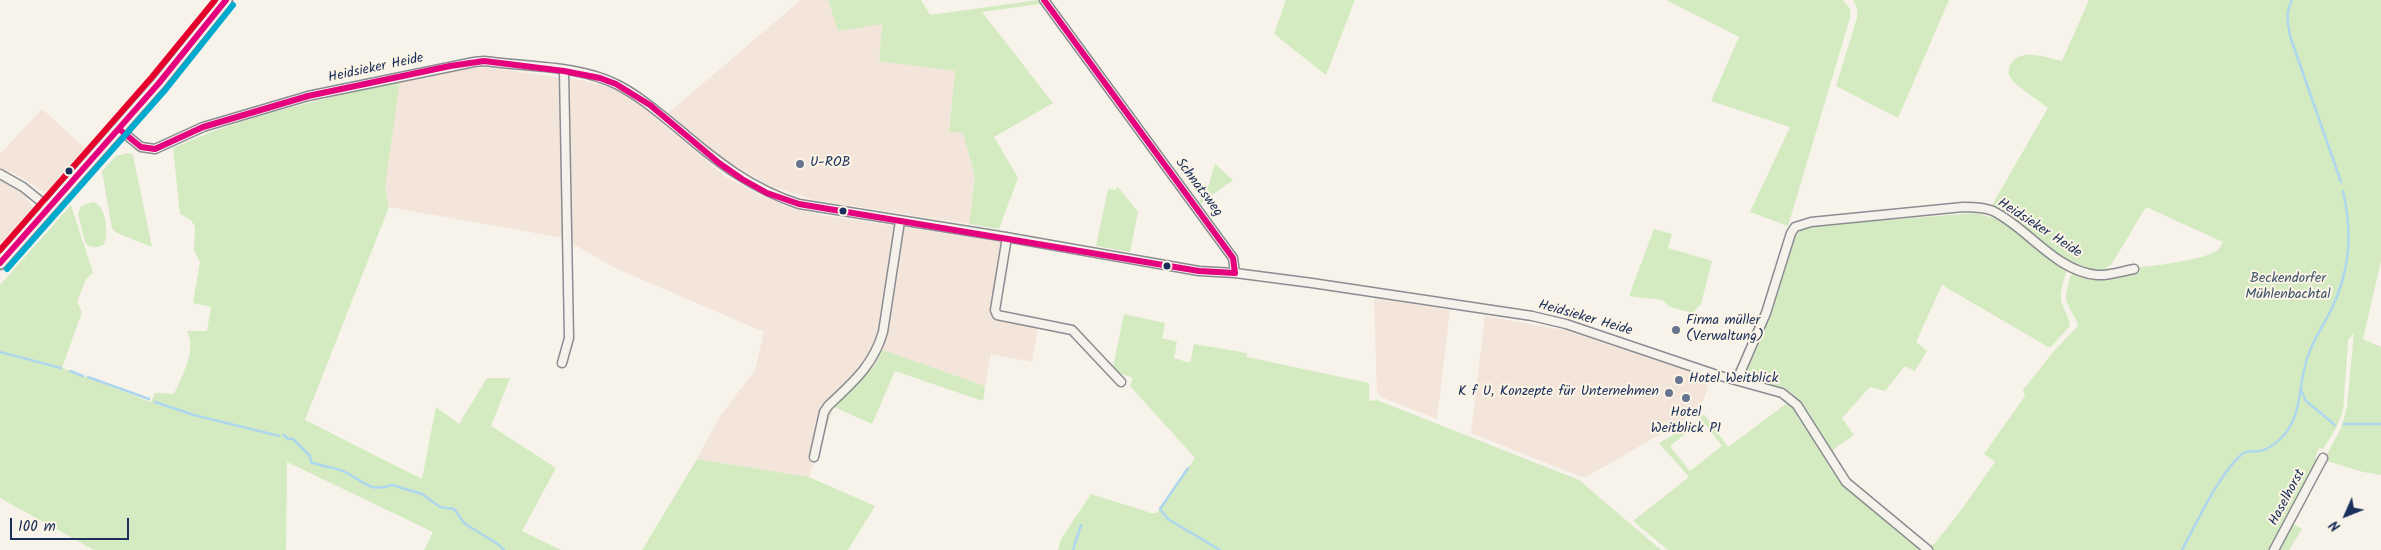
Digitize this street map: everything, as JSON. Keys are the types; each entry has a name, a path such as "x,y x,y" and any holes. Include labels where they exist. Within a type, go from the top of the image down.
{"main road":[{"path":"0,263 119,129 226,0"}],"street":[{"name":"Schnatsweg","path":"1044,0 1234,258 1236,273"},
{"name":"Heidsieker Heide","path":"119,129 140,147 156,149 203,127 308,96 450,66 484,61 564,71 600,78 632,92 719,163 767,193 799,204 1006,237 1199,271 1236,273 1548,320 1782,393 1797,405 1846,482 1928,550"},
{"path":"562,363 569,338 564,71"},
{"path":"0,174 23,187 49,208"},
{"name":"Heidsieker Heide","path":"1737,380 1766,313 1791,233 1795,227 1805,224 1977,207 1993,211 2062,261 2084,272 2102,275 2134,269"},
{"path":"814,457 824,412 865,369 878,348 883,332 900,221"},
{"path":"1006,237 995,310 997,315 1072,330 1121,382"},
{"name":"Haselhorst","path":"2274,550 2323,458"}],"shaded area":[{"path":"801,0 828,0 839,31 882,23 879,61 955,71 949,131 963,133 975,177 969,224 814,200 768,185 724,159 668,113"},
{"path":"484,67 585,81 609,87 630,97 726,177 788,207 821,215 1002,242 992,313 999,321 1038,327 1032,362 991,354 985,386 883,350 875,365 834,407 809,477 697,459 720,416 755,370 764,332 613,267 563,238 389,207 385,188 400,82 449,71"},
{"path":"42,109 85,148 49,190 43,192 15,174 0,169 0,154"},
{"path":"0,180 22,193 33,207 0,244"},
{"path":"1374,298 1450,310 1437,419 1381,397 1377,393"},
{"path":"1485,316 1564,330 1706,377 1708,386 1704,399 1698,410 1690,417 1588,476 1582,477 1471,433"}],"green space":[{"path":"828,0 921,0 930,15 1038,0 1040,4 982,12 1053,103 994,137 1018,178 999,229 969,224 975,177 963,133 949,132 955,71 879,61 882,24 838,31"},
{"path":"1286,0 1355,0 1326,75 1274,34"},
{"path":"1666,0 1843,0 1850,9 1850,18 1788,226 1750,212 1790,127 1711,101 1739,37"},
{"path":"1853,0 1949,0 1898,118 1836,86 1857,18 1857,8"},
{"name":"Beckendorfer Mühlenbachtal","path":"2089,0 2381,0 2381,261 2363,339 2381,347 2381,475 2363,472 2324,460 2341,428 2347,407 2354,333 2348,340 2343,411 2336,428 2323,449 2319,448 2315,458 2319,459 2271,550 1932,550 1928,547 1935,543 1959,513 1995,462 1984,454 2025,396 2023,390 2053,352 2078,326 2067,303 2066,293 2074,271 2083,274 2086,267 2058,256 1991,207 2048,108 2011,79 2009,74 2010,65 2015,59 2028,55 2062,61","holes":["2146,207 2223,242 2219,249 2194,259 2144,267 2104,268 2111,265"]},
{"path":"400,82 385,188 389,207 305,420 422,479 436,407 459,424 487,378 510,378 491,426 556,468 522,531 561,550 424,550 433,532 287,462 286,550 94,550 0,498 0,285 71,205 93,273 86,279 77,302 82,312 62,368 151,402 155,393 174,394 189,355 190,338 187,331 207,331 211,307 193,303 200,262 194,250 195,227 191,220 180,214 173,148 228,126 257,117"},
{"path":"128,153 133,155 152,247 117,233 112,229 102,171 116,156"},
{"path":"1215,164 1233,180 1200,204 1198,202 1206,194"},
{"path":"1117,186 1138,212 1130,252 1096,246 1108,189 1116,190"},
{"path":"93,202 101,208 106,227 104,244 97,247 89,246 85,242 78,214 81,206"},
{"path":"1975,213 1997,219 2063,267 2066,272 2061,300 2070,326 2050,348 1942,285 1916,342 1927,351 1915,371 1905,366 1885,391 1870,387 1842,418 1854,435 1834,449 1834,454 1828,451 1798,402 1789,393 1745,376 1773,310 1795,236 1803,229 1826,225"},
{"path":"1654,229 1672,234 1668,248 1712,261 1701,304 1692,313 1670,307 1662,300 1629,296"},
{"path":"1124,314 1165,323 1162,338 1177,342 1174,358 1190,363 1194,344 1247,353 1247,357 1369,383 1369,401 1377,400 1579,480 1661,550 1058,550 1061,539 1091,494 1151,513 1157,513 1195,458 1130,386 1133,378 1118,373 1113,367"},
{"path":"883,350 985,386 983,401 895,371 872,424 834,407 875,365"},
{"path":"1790,401 1834,469 1926,550 1668,550 1633,521 1689,477 1659,443 1695,422 1697,424 1670,446 1690,471 1722,446 1700,418 1704,414 1728,447"},
{"path":"697,459 809,477 875,506 848,550 642,550"},
{"path":"2292,523 2302,529 2289,550 2277,550"}],"waterway":[{"path":"2292,0 2288,14 2290,36 2341,182"},
{"path":"2182,550 2209,499 2233,463 2244,453 2264,450 2273,445 2284,435 2293,420 2309,353 2337,297 2346,268 2349,238 2343,191"},
{"path":"0,352 61,368"},
{"path":"70,371 83,376"},
{"path":"88,377 149,399"},
{"path":"2301,390 2306,401 2335,425"},
{"path":"155,402 194,415 279,436"},
{"path":"2344,424 2381,424"},
{"path":"284,435 288,439 293,439 310,456 311,462 341,470 372,487 378,488 392,485 422,494 440,507 454,509 465,524 498,544 504,550"},
{"path":"1188,468 1160,509 1168,519 1220,550"},
{"path":"1073,550 1081,525"}],"transit line":[{"path":"0,250 152,77 215,0"},
{"path":"0,263 159,83 226,0"},
{"path":"1044,0 1233,258 1235,273"},
{"path":"7,269 166,89 233,5"},
{"path":"119,129 141,147 155,149 203,127 308,96 450,66 484,61 564,71 600,78 616,84 650,105 719,163 742,179 767,193 799,204 1199,271 1235,273"}],"place":[{"name":"U-ROB","path":"800,164"},
{"name":"Firma müller (Verwaltung)","path":"1676,330"},
{"name":"Hotel Weitblick","path":"1679,380"},
{"name":"K f U, Konzepte für Unternehmen","path":"1669,393"},
{"name":"Hotel Weitblick P1","path":"1686,398"}]}
